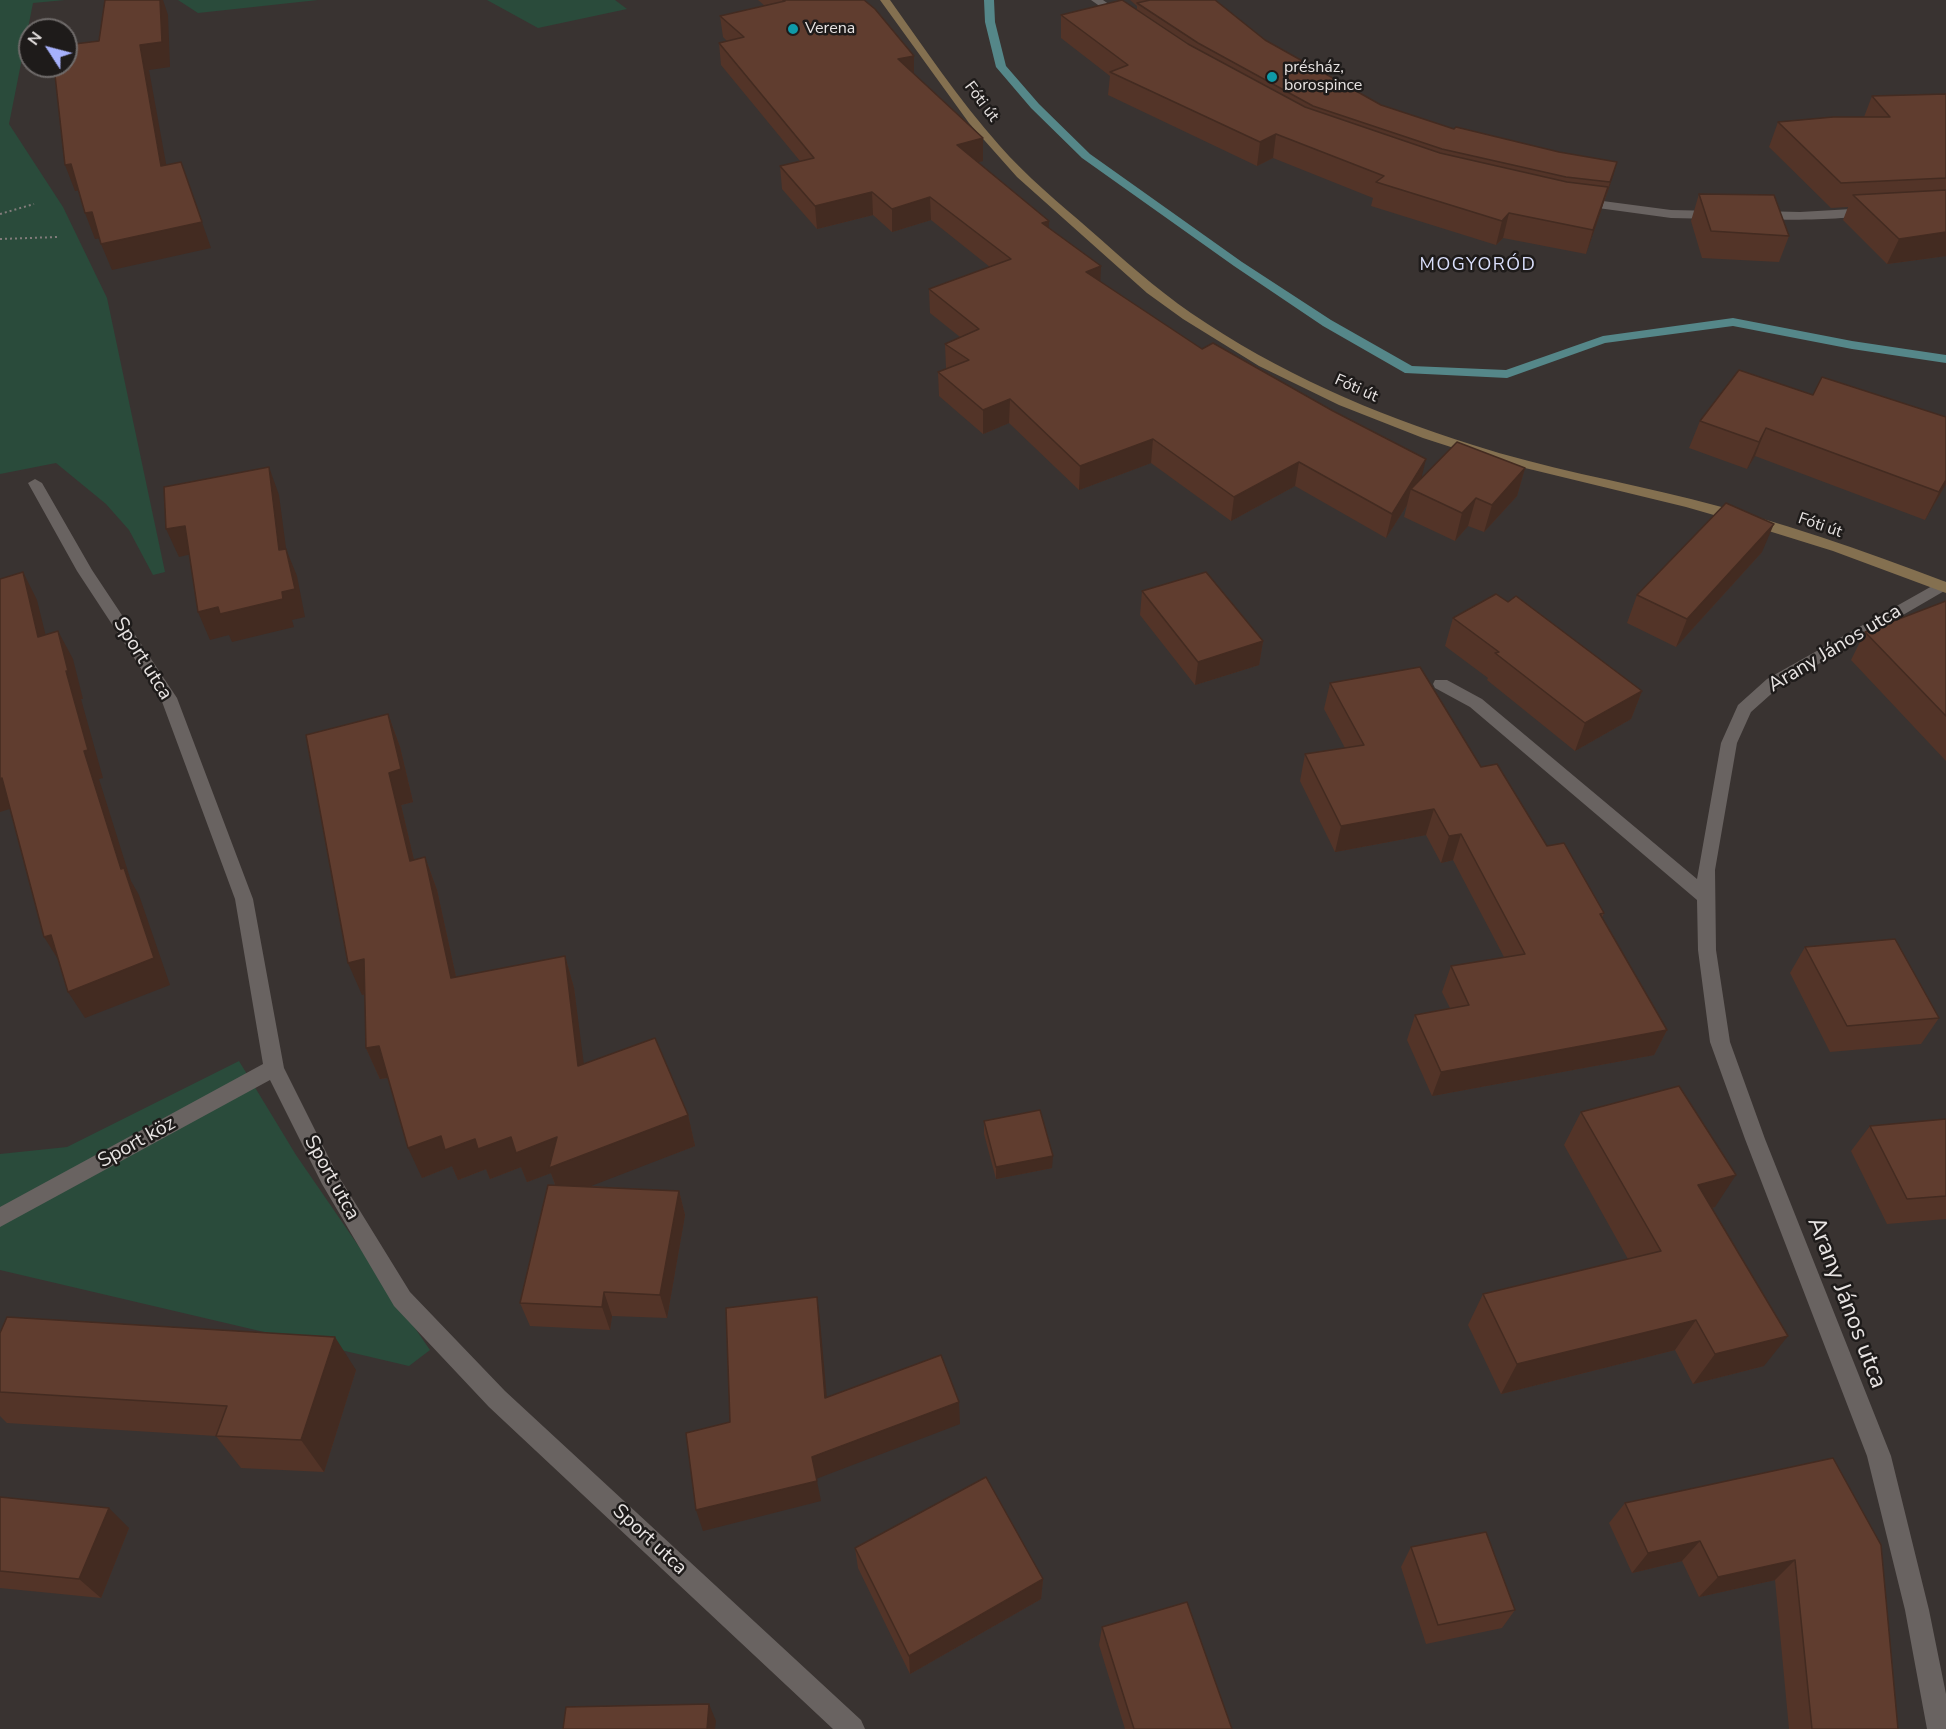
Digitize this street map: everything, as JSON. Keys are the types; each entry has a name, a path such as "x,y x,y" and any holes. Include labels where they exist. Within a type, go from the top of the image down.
{"main road":[{"name":"Fóti út","path":"885,0 986,138 1019,172 1152,290 1241,350 1293,379 1365,411 1442,440 1741,517 1820,542 1944,587"}],"street":[{"path":"1096,0 1134,25"},
{"path":"1572,201 1671,214 1800,216 1879,212"},
{"name":"Sport utca","path":"35,483 85,571 169,698 244,899 274,1068 329,1178 402,1299 497,1399 852,1729"},
{"name":"Arany János utca","path":"1940,1729 1917,1610 1878,1456 1755,1139 1720,1042 1707,950 1706,870 1729,743 1744,709 1773,683 1944,587"},
{"path":"1441,684 1476,703 1707,897"},
{"name":"Sport köz","path":"0,1218 274,1068"}],"path":[{"path":"0,214 34,204"},
{"path":"0,239 58,237"}],"green space":[{"path":"0,0 65,0 33,3 30,18 18,18 18,78 9,124 63,207 107,298 165,572 153,575 129,530 106,504 56,463 0,474"},
{"path":"178,0 318,0 198,13"},
{"path":"487,0 615,0 627,9 538,28"},
{"path":"239,1061 296,1155 430,1350 409,1366 0,1270 0,1154 67,1147"}],"building":[{"path":"105,0 160,0 162,42 140,45 161,166 181,162 202,222 101,244 92,212 85,213 71,164 65,165 55,78 78,78 78,44 99,41"},
{"path":"783,0 864,0 875,9 914,56 898,59 983,138 957,145 1049,221 1042,223 1101,266 1086,272 1202,349 1213,343 1333,411 1426,459 1392,514 1299,462 1234,497 1153,439 1080,466 1010,399 983,410 938,372 969,360 945,344 979,329 929,289 1011,259 930,197 892,209 872,192 815,206 780,166 814,158 719,43 744,37 720,16 785,1"},
{"path":"1122,0 1188,44 1305,107 1440,153 1567,182 1608,187 1593,230 1509,213 1502,221 1376,182 1384,176 1276,134 1260,142 1110,72 1128,65 1061,15"},
{"path":"1150,0 1215,0 1265,40 1381,105 1454,129 1456,127 1559,152 1617,162 1610,182 1566,177 1442,149 1313,106 1198,43 1137,3"},
{"path":"1946,94 1946,178 1841,183 1778,122 1833,117 1890,117 1872,96"},
{"path":"1946,190 1946,232 1899,239 1853,195"},
{"path":"1699,194 1774,195 1789,236 1711,231"},
{"path":"1739,370 1813,395 1822,377 1946,417 1946,480 1939,492 1766,428 1759,442 1700,421"},
{"path":"1457,442 1525,468 1492,505 1476,498 1462,513 1411,489"},
{"path":"269,467 279,550 286,549 295,589 282,592 283,599 220,614 218,607 198,612 185,526 166,529 164,487"},
{"path":"1726,503 1774,524 1687,619 1637,595"},
{"path":"23,572 38,637 58,631 68,671 66,671 88,750 84,751 121,869 124,868 154,958 68,992 51,935 44,937 2,778 0,779 0,579"},
{"path":"1206,572 1263,641 1198,662 1142,591"},
{"path":"1496,594 1508,602 1516,596 1642,691 1585,723 1495,653 1499,652 1453,618"},
{"path":"1946,601 1946,716 1865,632"},
{"path":"1420,667 1481,767 1497,764 1547,846 1564,843 1604,913 1600,914 1667,1030 1441,1072 1415,1015 1469,1005 1451,966 1525,954 1461,834 1449,836 1434,809 1341,826 1305,754 1364,745 1330,683"},
{"path":"388,714 401,769 389,773 410,861 425,857 451,978 565,956 578,1066 655,1038 688,1115 549,1168 557,1137 516,1153 511,1137 478,1149 475,1139 445,1150 441,1136 408,1148 379,1046 366,1048 364,959 348,963 306,735"},
{"path":"1895,939 1939,1018 1847,1026 1805,947"},
{"path":"1679,1086 1736,1175 1698,1185 1788,1336 1715,1354 1696,1320 1517,1364 1483,1294 1661,1251 1581,1112"},
{"path":"1040,1110 1053,1156 996,1167 984,1121"},
{"path":"1946,1119 1946,1196 1907,1199 1870,1126"},
{"path":"548,1185 679,1191 660,1295 604,1292 602,1307 520,1303"},
{"path":"817,1297 825,1398 941,1355 959,1402 812,1457 817,1481 696,1510 686,1433 730,1422 726,1308"},
{"path":"7,1317 335,1337 301,1440 216,1436 227,1406 0,1392 0,1333"},
{"path":"1833,1458 1881,1545 1898,1729 1812,1729 1795,1560 1718,1577 1700,1541 1648,1553 1625,1503"},
{"path":"986,1477 1043,1579 909,1656 855,1548"},
{"path":"0,1497 109,1508 79,1579 0,1571"},
{"path":"1486,1532 1515,1610 1438,1625 1411,1547"},
{"path":"1187,1602 1232,1729 1134,1729 1102,1627"},
{"path":"709,1704 707,1729 563,1729 566,1707"}],"waterway":[{"path":"989,0 990,22 1001,67 1035,106 1086,156 1238,264 1327,323 1409,370 1507,374 1603,340 1733,322 1852,345 1946,359"}],"place":[{"name":"Verena","path":"793,29"},
{"name":"présház, borospince","path":"1272,77"}],"district":[{"name":"MOGYORÓD","path":"1478,266"}]}
